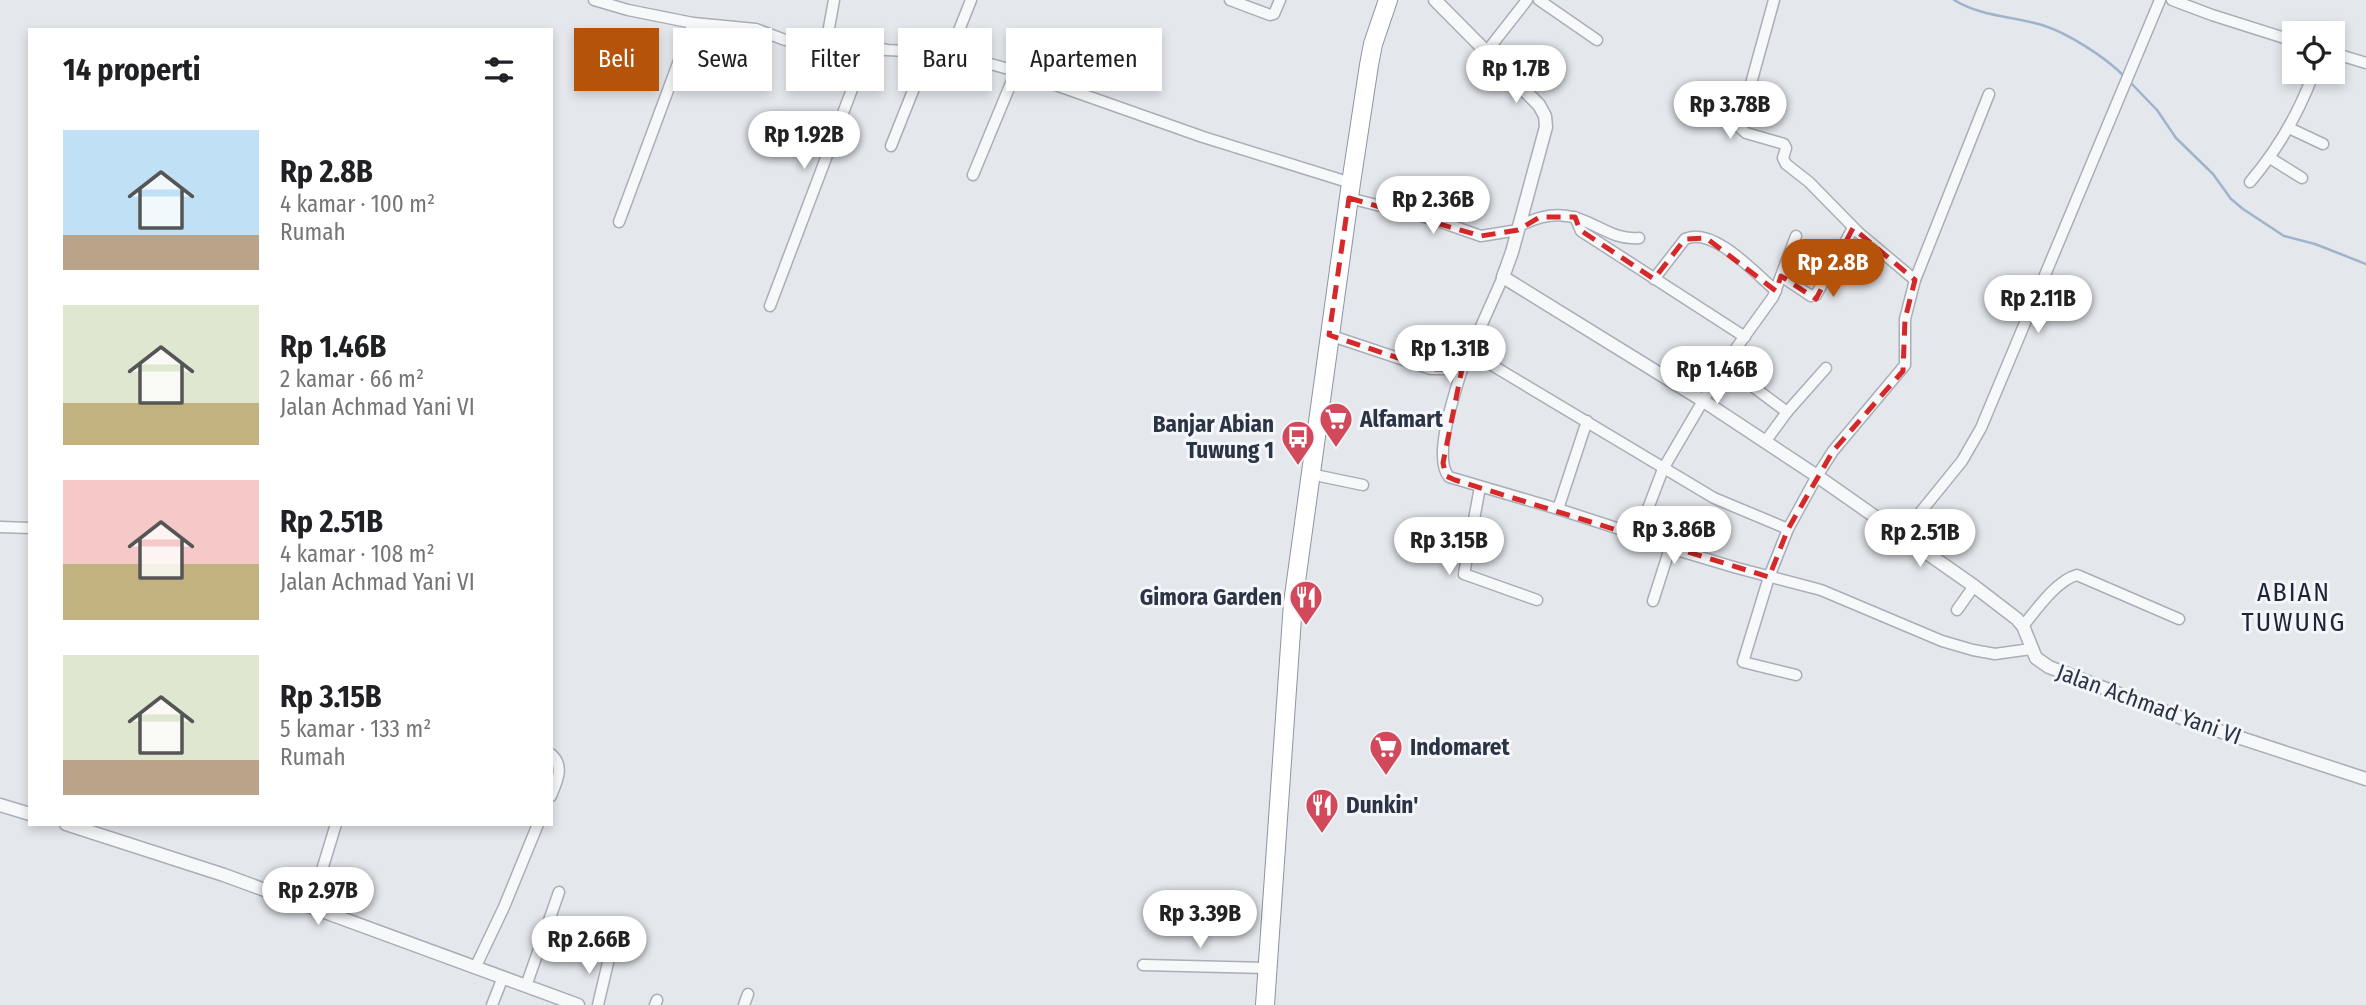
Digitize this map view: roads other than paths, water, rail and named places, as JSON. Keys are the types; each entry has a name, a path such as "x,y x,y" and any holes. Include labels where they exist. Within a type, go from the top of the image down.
{"highway":[{"path":"1265,1005 1292,617 1350,190 1373,44 1388,0"}],"street":[{"path":"594,0 693,23 756,29 786,40"},
{"path":"829,28 834,0"},
{"path":"960,28 971,0"},
{"path":"1230,0 1270,15 1274,14 1280,0"},
{"path":"1435,0 1539,104 1545,116 1546,127 1503,277 1462,369 1443,447 1443,463 1448,477 1558,509 1670,548 1821,590 1973,650 1995,654 2031,649"},
{"path":"1487,51 1527,0"},
{"path":"1539,0 1597,40"},
{"path":"1774,0 1739,127 1746,132 1784,144 1784,161 1822,194 1853,228 1915,280"},
{"path":"1902,535 1962,461 1981,428 2160,0"},
{"path":"2172,0 2282,37"},
{"path":"618,222 693,23"},
{"path":"2345,57 2366,63"},
{"path":"2250,182 2270,158 2289,128 2309,84"},
{"path":"770,306 851,91"},
{"path":"891,146 913,91"},
{"path":"973,174 1008,91"},
{"path":"1073,91 1481,236 1517,232 1540,217 1556,215 1616,237 1639,238"},
{"path":"1796,675 1743,662 1769,577 1788,529 1817,476 1841,441 1903,371 1906,359 1906,310 1915,280 1989,94"},
{"path":"2289,128 2322,144"},
{"path":"2270,158 2302,178"},
{"path":"1576,221 1581,231 1745,337"},
{"path":"1781,276 1811,296 1816,295 1853,228"},
{"path":"1654,279 1685,239 1699,236 1713,240 1776,291"},
{"path":"1638,535 1663,469 1724,365 1776,291 1796,236"},
{"name":"Jalan Achmad Yani VI","path":"1503,277 1702,400 1817,476 1974,586 2011,613 2022,626 2031,649 2042,663 2062,674 2195,723 2366,779"},
{"path":"1329,335 1431,369 1462,369"},
{"path":"1470,352 1714,498 1788,529"},
{"path":"1724,365 1787,412"},
{"path":"1765,442 1787,412 1826,368"},
{"path":"1558,509 1587,421"},
{"path":"1310,474 1363,485"},
{"path":"1480,487 1464,573 1536,600"},
{"path":"0,527 28,528"},
{"path":"1653,601 1670,548"},
{"path":"2022,626 2067,579 2077,575 2179,619"},
{"path":"1957,610 1974,586"},
{"path":"553,756 559,764 558,779 553,791"},
{"path":"0,805 28,813"},
{"path":"76,826 311,906 578,1005"},
{"path":"311,906 335,826"},
{"path":"475,968 537,826"},
{"path":"526,986 559,892"},
{"path":"598,1005 610,954"},
{"path":"1143,965 1268,968"},
{"path":"492,1005 503,977"}],"waterway":[{"path":"1954,0 1986,13 2052,29 2086,46 2124,76"},
{"path":"2129,81 2157,110 2176,138 2213,174 2231,199 2243,209 2284,236 2315,244 2366,264"}],"place":[{"name":"Alfamart","path":"1336,449"},
{"name":"Banjar Abian Tuwung 1","path":"1298,467"},
{"name":"Gimora Garden","path":"1306,627"},
{"name":"Indomaret","path":"1386,777"},
{"name":"Dunkin'","path":"1322,835"}],"district":[{"name":"ABIAN TUWUNG","path":"2294,607"}]}
